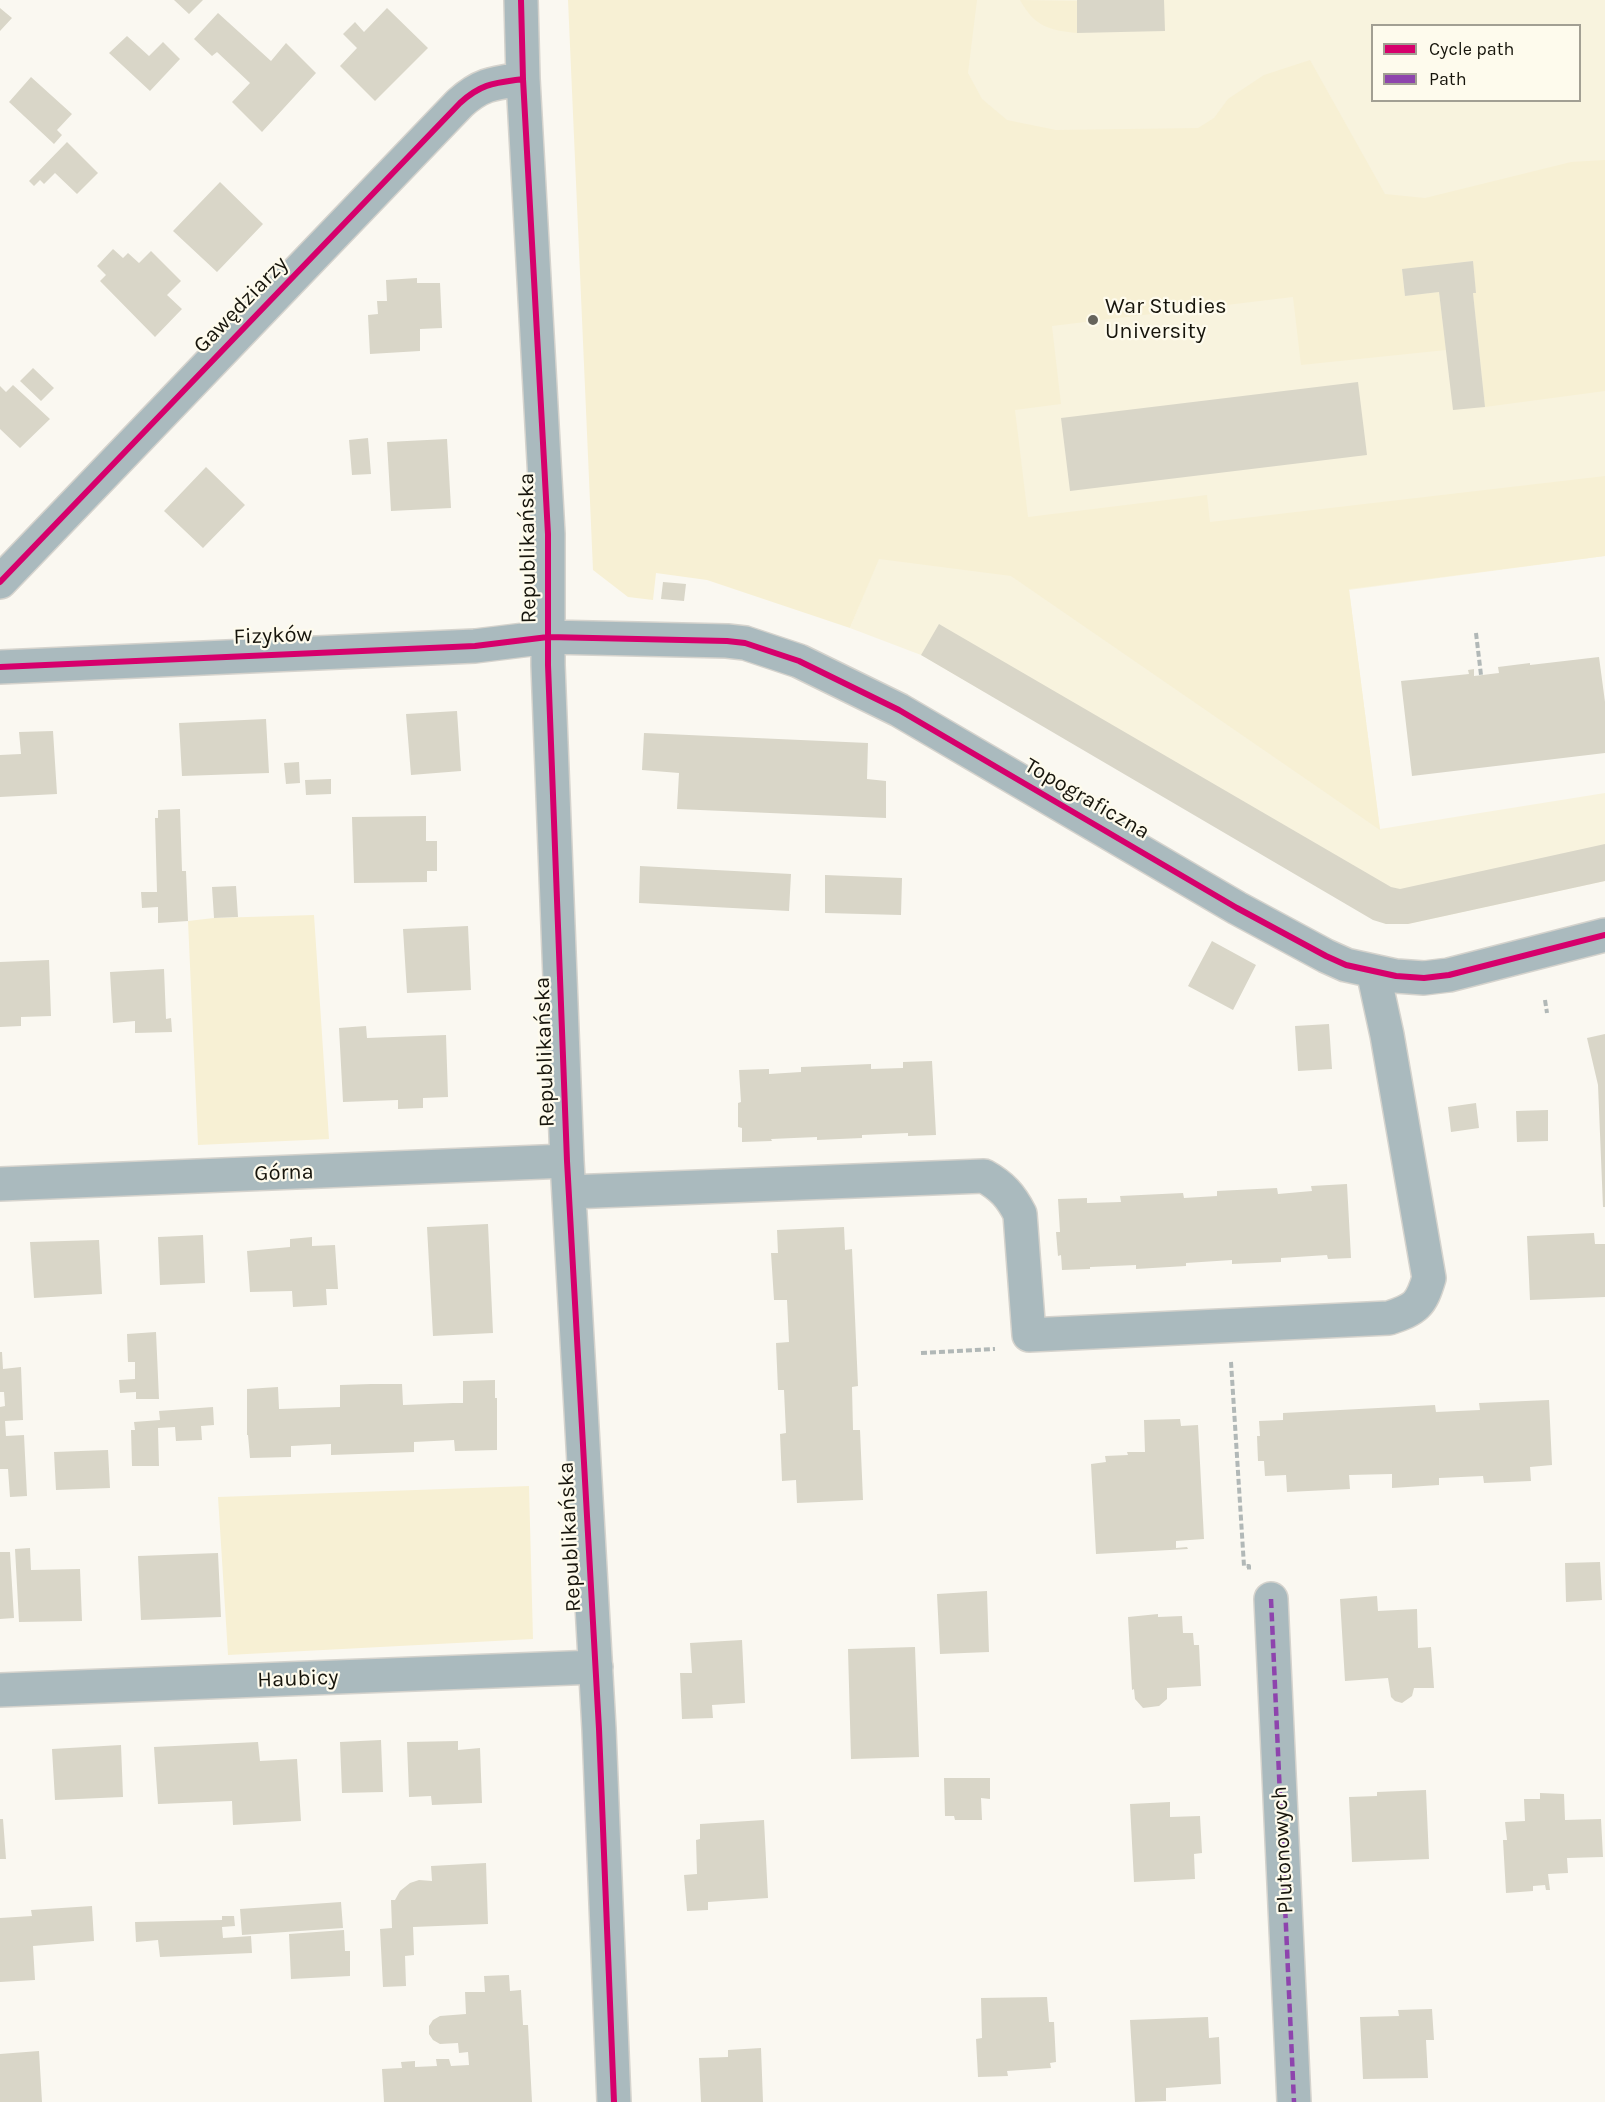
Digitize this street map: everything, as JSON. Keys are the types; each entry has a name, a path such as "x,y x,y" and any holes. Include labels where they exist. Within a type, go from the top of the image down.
{"street":[{"name":"Republikańska","path":"521,0 523,79 548,534 548,637 568,1177 596,1667 614,2102"},
{"name":"Gawędziarzy","path":"0,582 460,103 473,91 494,82 523,79"},
{"name":"Fizyków","path":"0,667 475,646 548,637"},
{"name":"Topograficzna","path":"548,637 728,641 746,643 800,661 899,710 1283,933 1346,965 1396,976 1424,978 1449,975 1605,935"},
{"path":"1229,1326 1389,1318 1409,1311 1423,1296 1429,1278 1385,1025 1373,971"},
{"name":"Górna","path":"0,1184 568,1177 984,1176 1001,1186 1012,1198 1020,1214 1029,1335 1229,1326"},
{"name":"Plutonowych","path":"1272,1599 1294,2102"},
{"name":"Haubicy","path":"0,1690 596,1667"}],"path":[{"path":"1476,633 1481,675"},
{"path":"1545,1000 1547,1013"},
{"path":"1229,1326 1244,1566 1249,1566 1250,1591 1272,1599"},
{"path":"921,1353 999,1348"}],"shaded area":[{"name":"War Studies University","path":"568,0 1605,0 1605,556 1349,590 1380,829 1605,793 1605,881 1408,924 1386,924 921,655 850,628 878,559"},
{"name":"War Studies University","path":"568,0 977,0 968,73 982,99 1007,120 1056,130 1198,128 1214,118 1228,99 1264,75 1310,60 1385,194 1425,198 1571,162 1605,160 1605,391 1485,407 1473,293 1476,293 1472,261 1402,270 1405,296 1439,292 1446,350 1301,365 1293,297 1052,326 1061,404 1015,410 1028,517 1207,495 1210,522 1605,476 1605,556 1349,589 1380,830 1011,576 879,559 850,628 707,580 656,573 653,600 628,597 593,570"},
{"path":"1020,0 1077,1 1077,33 1058,30 1037,22"},
{"path":"314,915 329,1139 198,1145 188,921"},
{"path":"529,1486 533,1639 228,1655 218,1497"}],"building":[{"path":"174,0 203,0 189,14"},
{"path":"1077,0 1164,0 1165,31 1077,33"},
{"path":"0,8 12,18 0,31"},
{"path":"387,8 428,48 375,101 340,66 357,48 343,34 355,22 364,32"},
{"path":"218,13 271,61 286,43 316,73 262,132 232,102 250,83 217,52 212,56 194,39"},
{"path":"127,36 149,56 163,42 180,59 150,91 109,53"},
{"path":"31,77 72,114 57,130 62,135 54,144 9,102"},
{"path":"67,142 98,173 77,194 55,173 44,184 40,180 34,186 29,181"},
{"path":"220,182 263,224 217,272 173,231"},
{"path":"113,249 123,258 128,253 139,263 151,251 181,281 167,295 182,309 155,337 100,281 106,275 97,266"},
{"path":"1473,261 1476,293 1473,293 1485,407 1453,410 1439,292 1405,296 1402,269"},
{"path":"417,278 417,283 440,283 442,328 420,329 420,351 370,354 368,315 378,314 377,301 387,301 386,280"},
{"path":"33,368 54,388 41,401 20,381"},
{"path":"1358,382 1367,455 1070,491 1061,418"},
{"path":"13,385 50,419 20,448 0,429 0,386 6,392"},
{"path":"368,438 371,474 352,475 349,440"},
{"path":"447,439 451,508 391,511 387,442"},
{"path":"206,467 245,505 203,548 164,511"},
{"path":"663,582 686,584 684,601 661,599"},
{"path":"939,624 1391,887 1400,889 1605,844 1605,881 1408,924 1386,924 1373,920 921,655"},
{"path":"1599,657 1605,702 1605,753 1412,776 1401,681 1469,674 1468,670 1474,669 1474,676 1499,673 1498,667"},
{"path":"457,711 461,771 411,775 406,714"},
{"path":"266,719 269,773 182,776 179,723"},
{"path":"53,731 57,794 0,797 0,755 21,754 19,732"},
{"path":"644,733 868,743 867,779 886,781 886,818 677,809 679,773 642,770"},
{"path":"299,762 300,783 286,784 284,763"},
{"path":"331,779 331,794 306,795 305,780"},
{"path":"180,809 182,871 186,871 188,921 158,923 158,907 142,908 141,892 157,892 155,818 158,818 158,810"},
{"path":"426,816 426,841 437,841 437,871 427,871 427,882 354,883 352,817"},
{"path":"640,866 791,874 789,911 639,903"},
{"path":"825,875 902,878 901,915 825,913"},
{"path":"236,886 238,917 214,918 212,887"},
{"path":"468,926 471,990 407,993 403,929"},
{"path":"1212,941 1256,965 1233,1010 1188,986"},
{"path":"49,960 51,1016 21,1017 21,1026 0,1027 0,962"},
{"path":"164,969 166,1019 171,1018 172,1032 135,1033 135,1021 113,1023 110,972"},
{"path":"1329,1024 1332,1069 1298,1071 1295,1026"},
{"path":"366,1026 367,1038 446,1035 448,1097 423,1098 423,1108 398,1109 398,1100 343,1102 339,1028"},
{"path":"1605,1034 1605,1207 1603,1207 1598,1085 1587,1038"},
{"path":"932,1061 936,1135 908,1136 908,1133 862,1135 862,1138 817,1140 817,1137 742,1142 742,1128 738,1127 738,1103 741,1102 739,1070 769,1069 769,1074 801,1072 801,1067 871,1064 871,1069 903,1068 903,1062"},
{"path":"1476,1103 1479,1128 1451,1132 1448,1107"},
{"path":"1548,1110 1548,1141 1517,1142 1516,1111"},
{"path":"1347,1184 1351,1258 1328,1259 1327,1255 1281,1258 1281,1262 1232,1264 1232,1260 1136,1269 1136,1265 1062,1270 1061,1255 1058,1256 1056,1232 1060,1232 1058,1199 1087,1198 1087,1203 1121,1202 1120,1196 1183,1193 1184,1198 1217,1196 1217,1191 1277,1188 1278,1194 1312,1191 1311,1186"},
{"path":"488,1224 493,1333 433,1336 427,1227"},
{"path":"844,1227 845,1250 852,1249 858,1386 852,1387 853,1430 860,1430 863,1500 797,1503 796,1480 782,1481 780,1434 786,1433 784,1390 778,1390 776,1343 789,1342 787,1300 774,1300 771,1253 778,1253 777,1230"},
{"path":"1594,1233 1595,1244 1605,1244 1605,1297 1530,1300 1527,1236"},
{"path":"203,1235 205,1283 160,1285 158,1237"},
{"path":"312,1237 312,1246 335,1245 338,1289 326,1289 327,1305 293,1307 292,1291 250,1292 247,1251 290,1247 290,1239"},
{"path":"99,1240 102,1294 34,1298 30,1242"},
{"path":"156,1332 159,1399 136,1399 136,1392 120,1393 119,1380 135,1379 135,1362 128,1362 127,1334"},
{"path":"0,1352 2,1352 3,1369 21,1367 23,1420 5,1421 6,1436 24,1435 27,1496 10,1497 8,1469 0,1469 0,1407 5,1406 4,1392 0,1392"},
{"path":"495,1380 497,1450 455,1451 454,1440 414,1442 414,1452 331,1455 331,1444 291,1446 291,1457 250,1458 247,1435 247,1389 278,1387 279,1409 340,1407 340,1385 402,1384 403,1405 463,1403 463,1381"},
{"path":"1549,1400 1552,1465 1530,1467 1531,1481 1484,1483 1483,1476 1439,1478 1439,1485 1392,1488 1392,1474 1349,1475 1350,1489 1287,1492 1286,1475 1265,1476 1264,1461 1258,1461 1259,1421 1283,1420 1283,1413 1435,1405 1436,1412 1480,1410 1479,1403"},
{"path":"213,1407 214,1425 201,1426 202,1440 176,1441 175,1427 158,1428 159,1466 132,1466 131,1430 135,1430 134,1422 160,1420 159,1411"},
{"path":"1180,1419 1181,1426 1198,1425 1204,1539 1176,1541 1176,1548 1187,1547 1188,1549 1096,1554 1091,1464 1106,1462 1105,1456 1145,1452 1144,1420"},
{"path":"108,1450 110,1488 56,1490 54,1452"},
{"path":"30,1548 31,1570 80,1569 82,1621 19,1622 15,1549"},
{"path":"0,1552 10,1552 14,1618 0,1619"},
{"path":"218,1553 221,1617 141,1620 138,1556"},
{"path":"1600,1562 1602,1600 1566,1602 1565,1563"},
{"path":"987,1591 989,1652 940,1654 937,1594"},
{"path":"1377,1596 1378,1611 1417,1609 1418,1648 1431,1647 1434,1688 1414,1688 1412,1696 1402,1703 1391,1697 1388,1678 1345,1681 1340,1599"},
{"path":"1158,1614 1158,1617 1182,1616 1183,1633 1193,1633 1194,1645 1199,1645 1201,1686 1167,1688 1167,1699 1159,1706 1143,1708 1135,1699 1134,1689 1132,1690 1128,1617"},
{"path":"742,1640 745,1703 712,1705 713,1718 682,1719 680,1673 692,1673 690,1643"},
{"path":"915,1647 919,1757 851,1759 848,1649"},
{"path":"381,1740 383,1792 342,1793 340,1742"},
{"path":"458,1741 458,1750 480,1748 482,1803 432,1805 431,1796 409,1797 407,1742"},
{"path":"258,1742 260,1761 297,1759 301,1821 233,1825 232,1801 158,1804 154,1747"},
{"path":"121,1745 123,1797 55,1800 52,1749"},
{"path":"944,1778 990,1778 990,1799 981,1798 982,1820 955,1820 954,1816 945,1816"},
{"path":"1426,1790 1429,1859 1352,1862 1349,1797 1377,1796 1377,1792"},
{"path":"1540,1793 1564,1794 1565,1820 1601,1819 1603,1857 1567,1858 1568,1873 1548,1874 1550,1890 1546,1890 1545,1885 1533,1886 1533,1891 1506,1893 1503,1840 1507,1840 1505,1822 1525,1821 1524,1799 1540,1799"},
{"path":"1170,1802 1170,1817 1200,1816 1202,1853 1194,1854 1195,1879 1134,1882 1130,1804"},
{"path":"0,1819 3,1819 6,1859 0,1859"},
{"path":"764,1820 768,1898 708,1902 708,1910 687,1911 684,1875 697,1874 696,1840 700,1839 700,1824"},
{"path":"486,1863 488,1924 413,1927 414,1955 405,1956 406,1986 383,1987 380,1929 392,1928 391,1900 395,1900 400,1891 410,1883 419,1880 432,1881 431,1866"},
{"path":"341,1902 343,1928 242,1935 240,1909"},
{"path":"92,1906 94,1941 33,1946 35,1980 0,1982 0,1918 32,1916 31,1910"},
{"path":"222,1916 234,1916 235,1926 222,1927 223,1938 251,1936 252,1953 160,1957 158,1940 136,1942 135,1922 222,1920"},
{"path":"344,1930 345,1951 350,1951 350,1976 291,1979 289,1934"},
{"path":"509,1975 510,1991 521,1990 523,2025 528,2025 532,2102 384,2102 382,2069 402,2068 401,2062 415,2061 415,2067 437,2066 436,2059 449,2059 451,2066 469,2065 468,2052 459,2053 458,2043 440,2044 433,2040 429,2034 429,2026 440,2016 466,2014 465,1992 485,1992 484,1976"},
{"path":"1047,1997 1049,2022 1054,2022 1056,2062 1050,2063 1051,2068 1007,2071 1008,2076 978,2077 976,2039 982,2038 981,1998"},
{"path":"1432,2009 1434,2040 1426,2040 1428,2078 1363,2079 1360,2017 1399,2016 1398,2010"},
{"path":"1208,2017 1209,2038 1219,2037 1221,2084 1166,2088 1166,2101 1135,2102 1130,2020"},
{"path":"761,2048 763,2102 701,2102 699,2058 728,2057 728,2050"},
{"path":"39,2051 42,2102 0,2102 0,2054"}],"marked path":[{"path":"1271,1599 1294,2102"}],"cycle path":[{"path":"521,0 523,79 548,534 548,665 567,1161 599,1729 614,2102"},
{"path":"0,582 460,103 482,88 523,79"},
{"path":"0,667 475,646 548,637 745,643 799,661 899,710 1237,908 1346,965 1396,976 1424,978 1449,975 1605,935"}],"place":[{"name":"War Studies University","path":"1093,320"}]}
